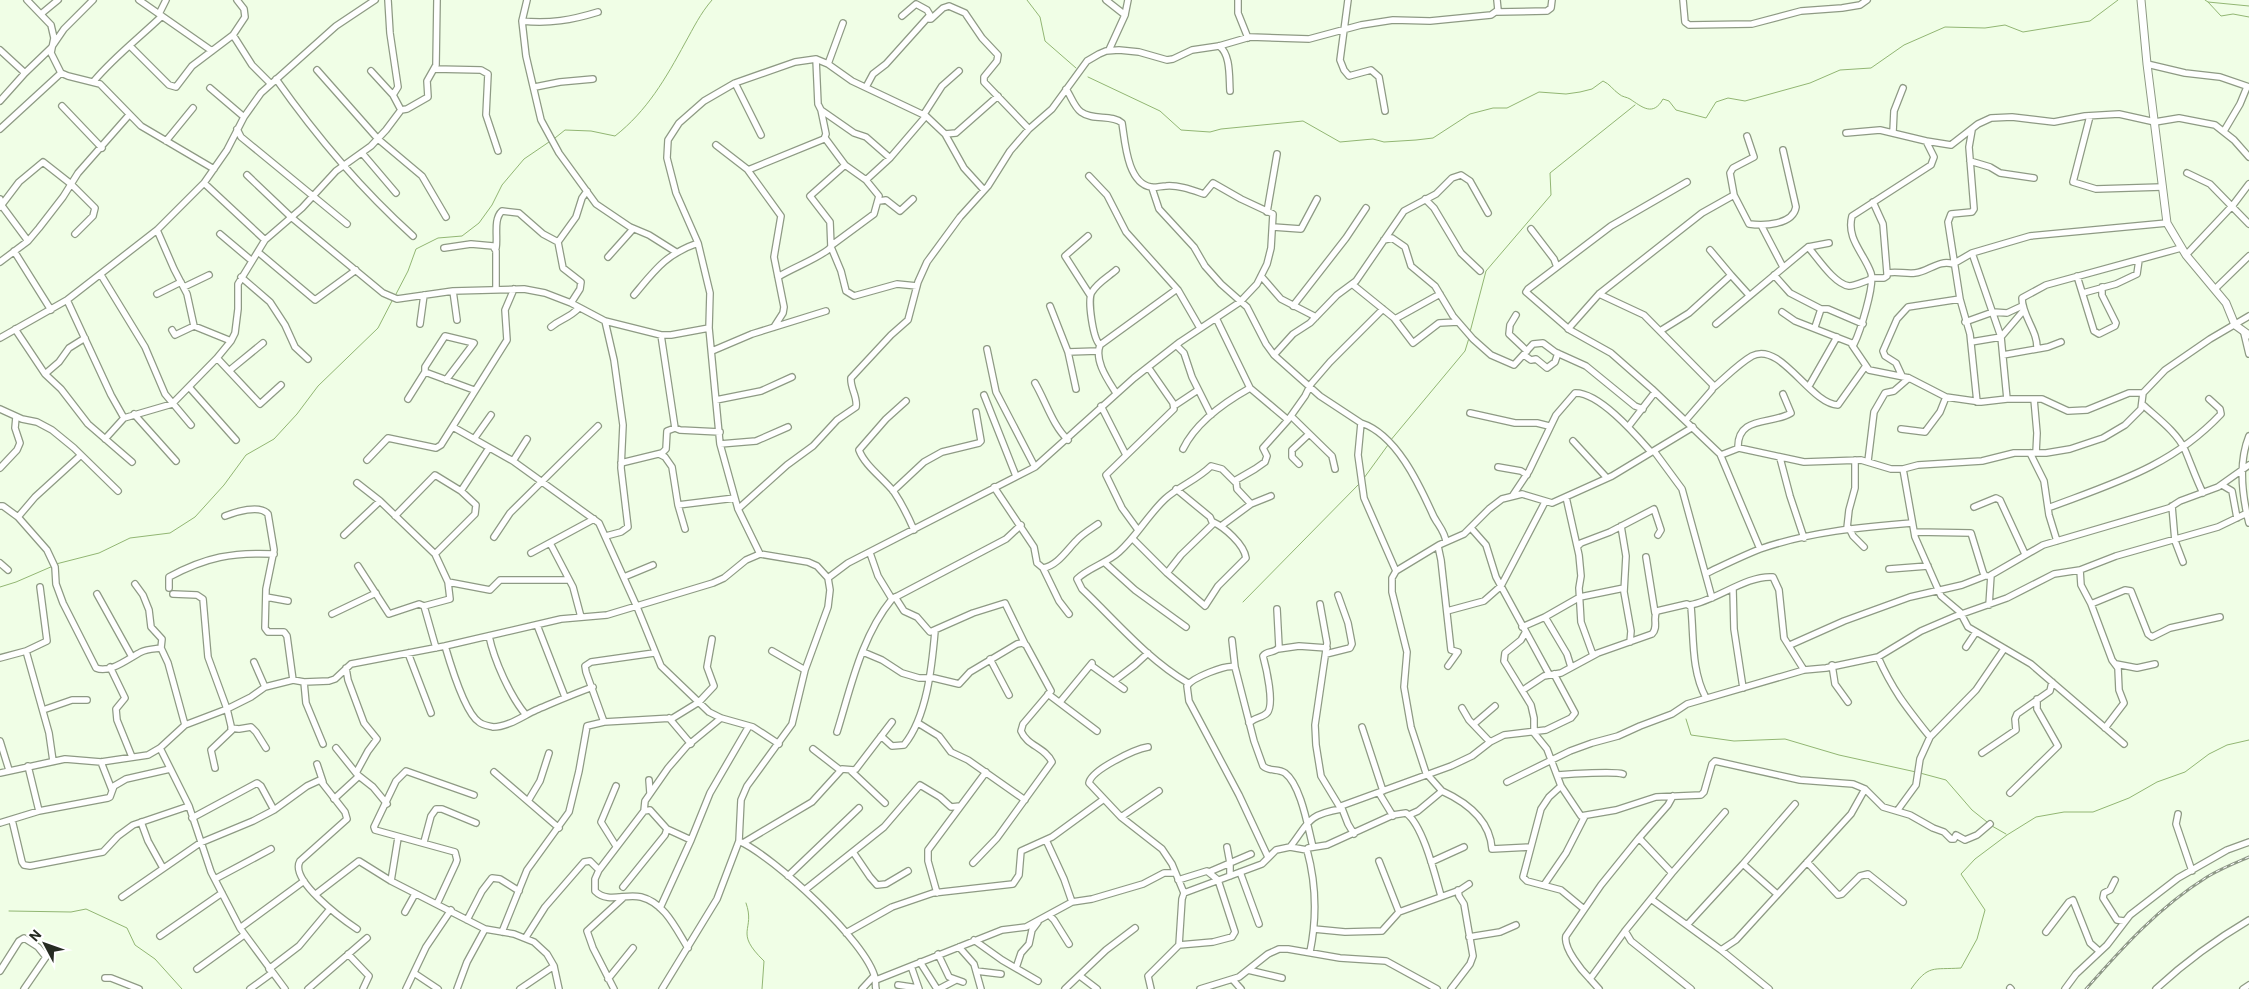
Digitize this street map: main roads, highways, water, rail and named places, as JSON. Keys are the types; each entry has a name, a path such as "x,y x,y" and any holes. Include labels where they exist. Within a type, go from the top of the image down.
{"waterway":[{"path":"555,138 565,130 591,131 615,136 637,116 655,93 712,0"},
{"path":"1027,0 1040,17 1045,41 1076,68"},
{"path":"1088,77 1160,111 1181,130 1210,132 1221,129 1303,121 1340,142 1373,139 1384,142 1416,140 1433,138 1470,114 1493,108 1507,108 1539,92 1566,94 1580,92 1592,89 1603,81 1620,95 1647,109 1655,108 1663,99 1669,101 1676,110 1706,118 1716,102 1728,98 1745,101 1810,83 1840,70 1871,68 1904,45 1945,27 1985,28 2005,25 2023,32 2090,21 2118,0"},
{"path":"2205,0 2208,2 2249,6"},
{"path":"2208,2 2221,16 2233,14 2249,17"},
{"path":"1470,332 1486,271 1551,195 1550,173 1635,105"},
{"path":"395,296 408,271 416,249 438,238 462,236 479,223 492,205 502,185 524,159 549,142"},
{"path":"56,564 99,553 130,538 170,533 195,517 224,485 246,455 274,439 297,414 318,386 378,328 393,299"},
{"path":"1390,441 1465,351 1469,338"},
{"path":"1364,478 1388,445"},
{"path":"1243,602 1360,483"},
{"path":"0,587 53,566"},
{"path":"1686,719 1691,735 1734,741 1785,739 1839,755 1916,772"},
{"path":"1911,989 1922,975 1927,972 1937,969 1961,968 1977,939 1985,910 1961,874 1975,859 2007,835 2036,817 2064,812 2093,812 2129,798 2157,782 2185,772 2209,754 2227,745 2249,740"},
{"path":"1920,773 1946,780 1972,810 1987,822"},
{"path":"1992,826 2006,834"},
{"path":"746,903 749,920 747,937 755,951 764,961 762,989"},
{"path":"9,911 71,912 86,909 127,928 135,945 155,959 182,989"}],"railway":[{"path":"2086,989 2128,943 2173,901 2212,874 2249,857"}]}
